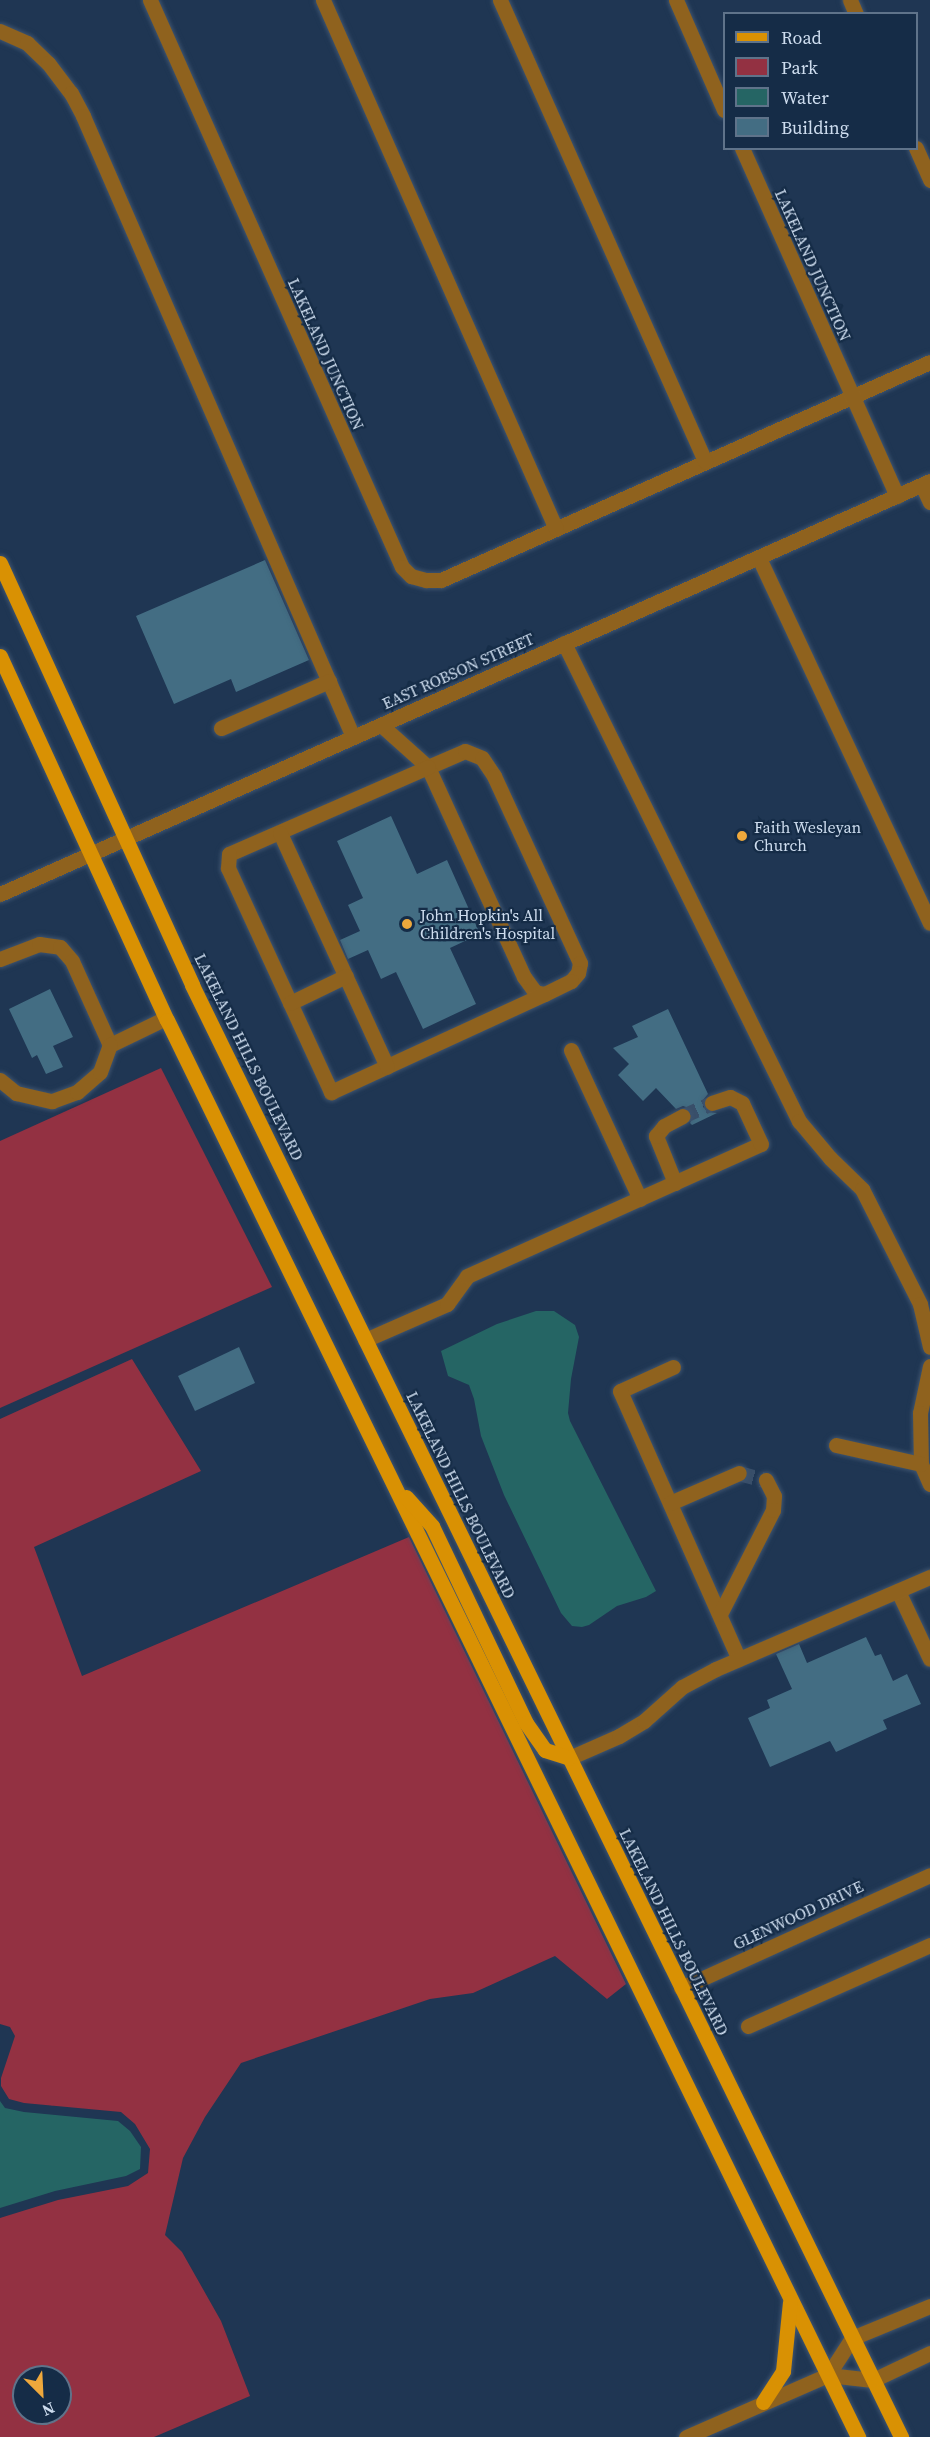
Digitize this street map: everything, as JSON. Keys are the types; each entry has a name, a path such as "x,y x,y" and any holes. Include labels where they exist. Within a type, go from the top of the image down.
{"main road":[{"name":"LAKELAND HILLS BOULEVARD","path":"0,563 124,837 365,1340 901,2437"},
{"path":"0,656 166,1018 858,2437"},
{"path":"392,1481 432,1526 526,1723 545,1750 569,1758"},
{"path":"763,2402 783,2371 790,2299"}],"street":[{"name":"LAKELAND JUNCTION","path":"150,0 402,567 411,576 426,580 441,580 930,362"},
{"path":"323,0 556,529"},
{"path":"500,0 705,461"},
{"path":"676,0 723,108"},
{"path":"0,31 27,43 48,63 71,93 83,116 353,737"},
{"name":"LAKELAND JUNCTION","path":"743,150 852,396"},
{"path":"917,150 930,180"},
{"path":"852,396 897,496"},
{"path":"926,483 930,502"},
{"name":"EAST ROBSON STREET","path":"0,894 926,483"},
{"path":"759,558 930,922"},
{"path":"564,643 799,1121 830,1158 862,1189 920,1305 930,1347"},
{"path":"221,728 329,681"},
{"path":"381,725 428,767 524,977 536,992 544,994"},
{"path":"465,751 482,758 494,776 580,963 578,973 571,981 331,1092 228,868 229,854 428,767 465,751"},
{"path":"280,833 387,1067"},
{"path":"0,959 39,944 60,947 72,961 110,1045"},
{"path":"290,1003 346,976"},
{"path":"0,1080 16,1093 52,1101 77,1092 100,1072 110,1045 166,1018"},
{"path":"571,1050 640,1199"},
{"path":"365,1340 447,1304 467,1276 761,1144 742,1103 730,1097 712,1103"},
{"path":"675,1183 656,1136 664,1126 683,1116"},
{"path":"673,1366 620,1392 739,1659"},
{"path":"930,1366 920,1413 921,1464 930,1484"},
{"path":"836,1445 921,1464"},
{"path":"670,1503 740,1473"},
{"path":"720,1614 773,1510 774,1496 766,1480"},
{"path":"569,1758 619,1736 644,1721 681,1687 739,1659 930,1577"},
{"path":"898,1591 930,1659"},
{"name":"GLENWOOD DRIVE","path":"681,1988 930,1875"},
{"path":"748,2026 930,1945"},
{"path":"828,2375 852,2338 930,2306"},
{"path":"686,2437 828,2375 873,2380 930,2353"}],"green space":[{"path":"161,1068 272,1287 0,1408 0,1141"},
{"path":"132,1359 201,1471 34,1547 82,1676 409,1537 626,1984 607,1999 555,1956 473,1993 430,1999 241,2063 205,2117 183,2158 165,2235 182,2252 221,2321 250,2396 154,2437 0,2437 0,2218 58,2200 128,2186 148,2173 150,2149 135,2124 121,2112 24,2103 9,2099 1,2086 1,2078 15,2036 10,2027 0,2024 0,1419"}],"water":[{"path":"536,1311 554,1311 575,1325 579,1337 571,1379 568,1413 570,1421 656,1591 646,1597 617,1606 589,1625 582,1627 572,1626 561,1613 504,1495 481,1436 469,1385 448,1376 441,1351 497,1324"},
{"path":"0,2101 5,2108 24,2112 118,2121 130,2131 141,2147 140,2169 126,2176 55,2191 0,2208"}],"building":[{"path":"265,560 309,660 236,692 231,679 174,704 136,616"},
{"path":"391,816 417,874 447,860 480,934 450,948 476,1004 423,1029 396,972 381,979 368,950 348,959 340,940 360,931 348,905 363,898 337,841"},
{"path":"50,989 73,1037 53,1046 63,1067 46,1074 37,1055 32,1058 9,1009"},
{"path":"668,1009 708,1094 703,1100 703,1107 709,1112 717,1113 692,1125 690,1123 693,1116 689,1108 683,1106 676,1109 656,1088 643,1101 618,1075 629,1064 613,1048 638,1037 632,1026"},
{"path":"239,1347 255,1383 195,1411 178,1376"},
{"path":"866,1637 875,1656 881,1654 893,1681 907,1674 921,1704 883,1720 887,1729 836,1752 830,1741 770,1767 748,1718 770,1708 767,1700 792,1689 776,1654 799,1644 807,1663"}],"tunnel":[{"path":"683,1116 712,1103"},
{"path":"739,1473 766,1480"}],"place":[{"name":"Faith Wesleyan Church","path":"742,836"},
{"name":"John Hopkin's All Children's Hospital","path":"407,924"}]}
